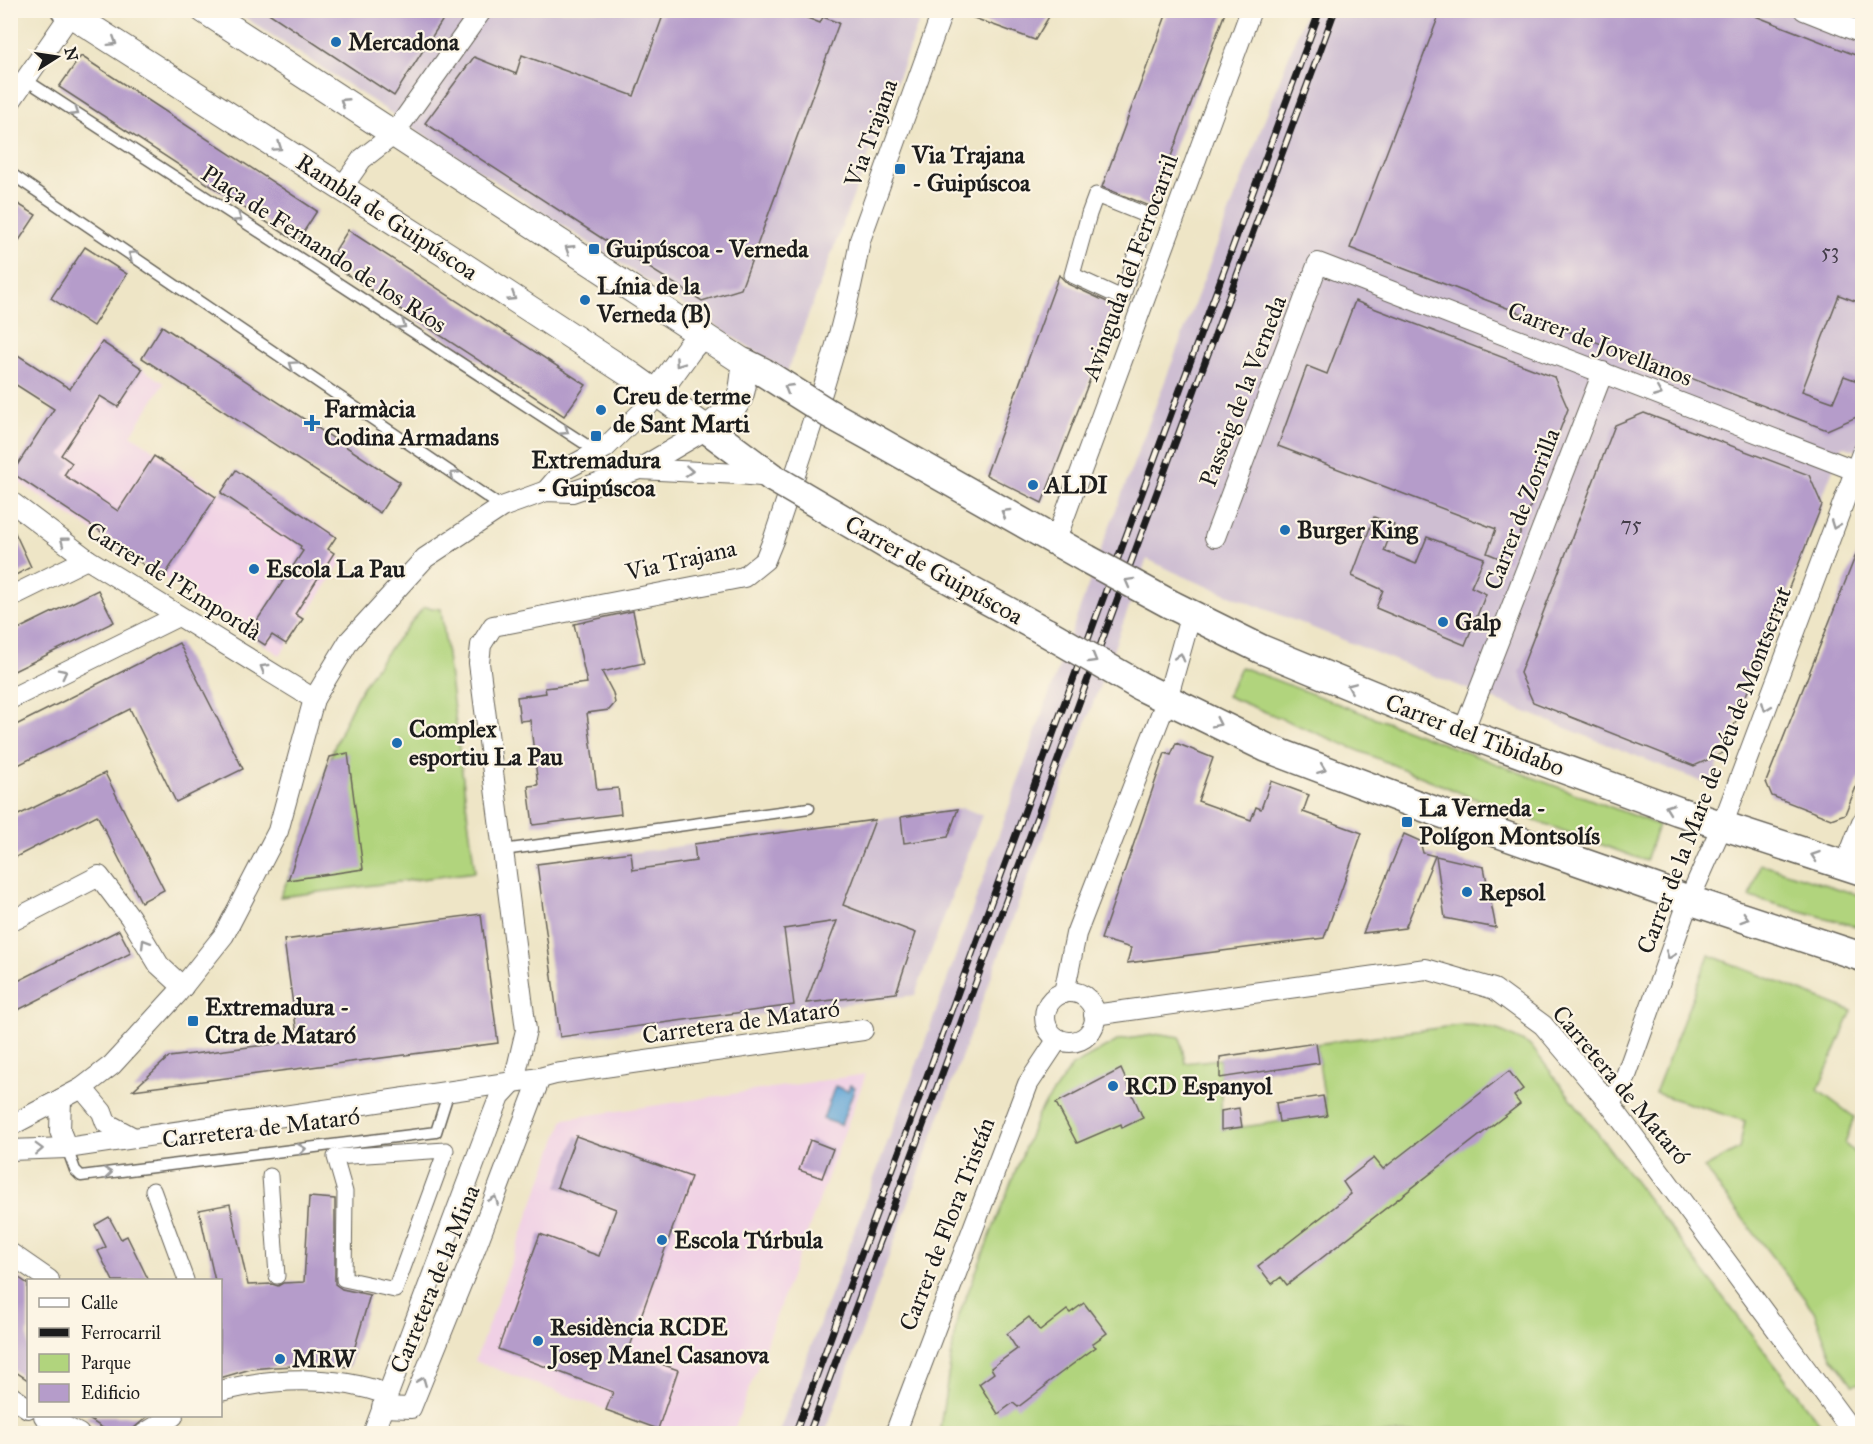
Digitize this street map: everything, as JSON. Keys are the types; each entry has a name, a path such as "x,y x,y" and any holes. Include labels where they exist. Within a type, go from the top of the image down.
{"main road":[{"path":"754,367 828,413 1055,542 1180,609"},
{"name":"Carrer de Guipúscoa","path":"707,429 756,472 1140,686 1267,747 1414,804 1689,900"},
{"name":"Carrer del Tibidabo","path":"1180,609 1261,649 1463,732 1722,826 1854,869"},
{"path":"1689,900 1863,957"}],"street":[{"path":"10,1126 82,1088 112,1065 183,987 224,934 278,831 314,699 349,641 425,558 502,507 546,491 573,492 639,469 707,429 740,400 744,383 754,367 653,304 204,10"},
{"path":"341,189 362,159 393,135 482,10"},
{"name":"Via Trajana","path":"514,1081 526,1030 479,663 481,645 493,626 744,577 765,560 828,371 853,279 860,240 943,10"},
{"name":"Avinguda del Ferrocarril","path":"1055,542 1251,10"},
{"path":"1804,10 1863,33"},
{"path":"10,102 69,12"},
{"name":"Rambla de Guipúscoa","path":"69,12 266,138 341,189 461,264 657,393 707,429"},
{"path":"1096,195 1148,216 1122,298 1072,275 1096,195"},
{"name":"Carrer de Jovellanos","path":"1318,263 1603,372 1860,465"},
{"name":"Passeig de la Verneda","path":"1215,537 1318,263"},
{"path":"546,491 564,470 599,453 648,406 702,334"},
{"name":"Carrer de Zorrilla","path":"1463,732 1603,372"},
{"name":"Carrer de la Mare de Déu de Montserrat","path":"1609,1103 1622,1087 1689,900 1722,826 1860,465"},
{"path":"639,469 756,472"},
{"name":"Carrer de l'Empordà","path":"10,501 87,558 314,699"},
{"path":"10,597 87,558"},
{"path":"1064,993 1076,934 1104,865 1148,742 1167,699 1180,609"},
{"path":"10,699 178,616"},
{"path":"1854,869 1863,822"},
{"path":"10,922 99,876 130,917 159,965 183,987"},
{"name":"Carretera de Mataró","path":"1094,1014 1426,969 1494,990 1543,1025 1609,1103 1854,1434"},
{"path":"1064,993 1075,993 1082,996 1090,1004 1094,1014 1092,1028 1084,1037 1071,1041 1058,1039 1048,1029 1045,1015 1050,1002 1064,993"},
{"name":"Carretera de Mataró","path":"10,1150 75,1147 863,1030"},
{"name":"Carrer de Flora Tristán","path":"895,1434 1028,1084 1058,1039"},
{"name":"Carretera de la Mina","path":"385,1400 411,1408 540,1078"},
{"path":"373,1434 500,1096 514,1081"},
{"name":"Carretera de Mataró","path":"82,1088 102,1112 106,1123 134,1138"},
{"path":"61,1099 60,1131 75,1147 106,1123"},
{"path":"491,1119 527,1114"},
{"path":"446,1150 395,1290 345,1278 345,1192 335,1157 446,1150"},
{"name":"Carretera de Mataró","path":"270,1176 277,1276"},
{"path":"153,1190 185,1279"},
{"path":"10,1253 46,1279"},
{"path":"222,1391 253,1383 322,1380 364,1386 385,1400"},
{"path":"10,1396 27,1407"},
{"path":"46,1417 79,1434"},
{"path":"144,1434 171,1417"}],"lane":[{"name":"Plaça de Fernando de los Ríos","path":"26,80 599,453"},
{"path":"10,173 502,507"},
{"path":"503,850 810,808"},
{"name":"Carretera de Mataró","path":"75,1147 75,1170 81,1176 436,1132 449,1091"}],"shaded area":[{"path":"235,11 923,11 787,372"},
{"path":"1306,11 1862,11 1862,453 1842,446 1710,785 1189,579 1147,559 958,1066 825,1433 778,1434 921,1053 1104,541"},
{"path":"99,341 164,383 131,435 219,494 236,470 337,536 329,549 343,560 280,655 11,477 10,474"},
{"path":"963,808 982,815 915,995 564,1040 540,865"},
{"name":"Escola Túrbula","path":"866,1074 733,1433 668,1433 475,1361 564,1119"}],"green space":[{"name":"Complex esportiu La Pau","path":"424,607 441,609 475,872 280,897 339,734 351,708 379,663"},
{"path":"1241,667 1658,825 1646,861 1468,796 1227,696"},
{"path":"1760,864 1862,896 1862,928 1750,897"},
{"path":"1709,955 1852,1011 1818,1090 1854,1117 1845,1144 1862,1160 1862,1383 1853,1385 1831,1357 1814,1311 1704,1168 1739,1149 1745,1121 1655,1093"},
{"path":"1461,1025 1498,1030 1531,1046 1827,1433 939,1434 957,1320 1038,1114 1072,1066 1119,1040 1161,1034 1180,1037 1185,1063 1220,1059 1222,1130 1327,1115 1316,1044"}],"water":[{"path":"850,1085 855,1087 841,1125 823,1119 835,1086 848,1091"}],"building":[{"path":"264,10 449,10 394,96"},
{"path":"665,10 787,10 820,23 823,17 839,23 741,289 702,301 425,123 474,57 516,74 522,55 634,96"},
{"path":"961,10 1053,10 1035,40 960,13"},
{"path":"1168,10 1226,10 1152,207 1102,187"},
{"path":"1441,10 1740,10 1863,58 1863,304 1839,295 1802,391 1833,402 1844,376 1863,383 1863,407 1859,416 1827,430 1350,248"},
{"path":"81,56 317,211 297,242 59,87"},
{"path":"10,199 36,215 10,254"},
{"path":"348,230 586,385 564,416 328,262"},
{"path":"85,247 127,274 93,326 51,298"},
{"path":"1059,275 1068,284 1118,307 1042,503 986,475"},
{"path":"1355,301 1554,377 1568,409 1509,562 1487,553 1496,529 1278,446 1307,366 1327,374"},
{"path":"162,326 400,482 380,513 142,358"},
{"path":"102,342 143,369 118,407 100,396 61,455 72,463 64,475 118,511 154,456 216,497 163,578 115,545 109,537 12,473 54,409 10,381 10,350 70,389"},
{"path":"1644,413 1809,475 1822,505 1723,753 1694,766 1533,702 1520,673 1615,425"},
{"path":"236,470 336,537 328,549 334,553 295,614 303,619 286,644 272,635 265,645 248,634 303,551 300,549 301,546 221,493"},
{"path":"1374,517 1394,525 1384,551 1416,564 1427,537 1484,558 1471,587 1486,594 1465,645 1376,608 1383,590 1352,576"},
{"path":"10,522 31,567 10,578"},
{"path":"1861,542 1863,770 1845,814 1831,819 1772,796 1766,782"},
{"path":"98,590 114,622 10,673 10,633"},
{"path":"633,611 644,663 602,672 613,693 615,703 609,710 587,713 597,790 618,788 621,814 533,825 528,786 538,785 530,720 520,721 517,697 546,693 545,688 587,683 574,624"},
{"path":"179,643 243,769 176,802 130,709 10,769 10,728"},
{"path":"1176,743 1213,758 1198,801 1251,820 1256,807 1261,809 1271,781 1309,795 1303,812 1362,833 1324,938 1127,963 1131,948 1101,939 1165,753 1171,755"},
{"path":"348,753 363,869 288,880 330,757"},
{"path":"105,773 164,890 141,902 97,815 10,860 10,819"},
{"path":"958,809 948,837 904,843 901,817"},
{"path":"875,820 843,905 916,933 896,993 806,1003 837,921 784,929 794,1005 560,1037 537,864 631,852 633,870 696,861 694,844"},
{"path":"1404,834 1420,841 1423,853 1435,856 1405,928 1363,933"},
{"path":"1436,856 1484,867 1496,928 1445,918"},
{"path":"481,914 498,1043 133,1090 169,1057 298,1041 284,940"},
{"path":"119,930 131,953 10,1014 10,985"},
{"path":"1316,1043 1319,1063 1220,1078 1220,1057"},
{"path":"1121,1069 1143,1118 1122,1128 1121,1124 1077,1143 1056,1103"},
{"path":"1509,1071 1523,1089 1514,1096 1520,1104 1287,1285 1281,1277 1272,1284 1258,1266 1351,1194 1343,1182 1374,1158 1383,1169"},
{"path":"1323,1096 1327,1116 1279,1122 1276,1103"},
{"path":"1239,1108 1242,1127 1221,1130 1221,1111"},
{"path":"576,1136 691,1177 628,1352 678,1370 658,1429 606,1410 613,1392 498,1349 540,1234 599,1256 616,1209 557,1187"},
{"path":"810,1140 833,1149 822,1178 799,1170"},
{"path":"309,1197 335,1199 335,1284 342,1289 370,1295 349,1367 317,1365 274,1367 251,1369 222,1377 222,1279 215,1279 199,1210 230,1204 248,1285 278,1286 283,1283 304,1282"},
{"path":"109,1217 121,1239 127,1236 148,1279 112,1279 98,1251 106,1247 95,1225"},
{"path":"10,1272 27,1283 27,1379 10,1368"},
{"path":"1084,1303 1107,1333 1092,1344 1096,1347 1018,1407 1013,1403 998,1414 979,1384 994,1373 991,1368 1017,1349 1007,1334 1029,1317 1040,1331 1067,1310 1070,1313"},
{"path":"86,1417 147,1417 127,1434 112,1434"}],"railway":[{"path":"795,1434 1320,10"},
{"path":"809,1434 1335,10"}],"place":[{"name":"Mercadona","path":"336,42"},
{"name":"Via Trajana - Guipúscoa","path":"900,169"},
{"name":"Guipúscoa - Verneda","path":"594,249"},
{"name":"Línia de la Verneda (B)","path":"585,300"},
{"name":"Creu de terme de Sant Marti","path":"601,410"},
{"name":"Farmàcia Codina Armadans","path":"312,423"},
{"name":"Extremadura - Guipúscoa","path":"596,436"},
{"name":"ALDI","path":"1033,485"},
{"name":"Burger King","path":"1285,530"},
{"name":"Escola La Pau","path":"254,569"},
{"name":"Galp","path":"1443,622"},
{"name":"Complex esportiu La Pau","path":"397,743"},
{"name":"La Verneda - Polígon Montsolís","path":"1407,822"},
{"name":"Repsol","path":"1467,892"},
{"name":"Extremadura - Ctra de Mataró","path":"193,1021"},
{"name":"RCD Espanyol","path":"1113,1086"},
{"name":"Escola Túrbula","path":"662,1240"},
{"name":"Residència RCDE Josep Manel Casanova","path":"538,1341"},
{"name":"MRW","path":"280,1359"}]}
